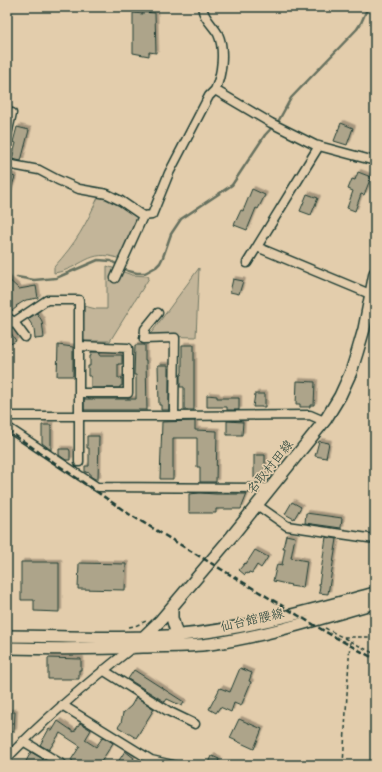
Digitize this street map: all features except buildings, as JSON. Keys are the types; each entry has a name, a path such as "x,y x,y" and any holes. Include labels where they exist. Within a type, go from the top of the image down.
{"main road":[{"name":"名取村田線","path":"132,648 160,621 257,506 324,421 340,396 351,372 364,329 373,271"},
{"name":"仙台館腰線","path":"7,636 104,638 177,635 215,631 253,624 375,593"},
{"name":"仙台館腰線","path":"7,648 97,649 184,646 222,642 278,630 375,603"},
{"path":"172,606 172,618 177,635"}],"street":[{"path":"7,164 39,170 79,189 107,194 121,201 142,216 152,215 169,173 209,96 215,90 220,80 222,67 221,48 218,35 204,15 202,7"},
{"path":"215,90 280,128 319,146 375,161"},
{"path":"7,112 12,113 7,135"},
{"path":"247,263 319,146"},
{"path":"116,278 142,216"},
{"path":"257,247 370,294"},
{"path":"25,337 9,322 47,300 79,300 79,462"},
{"path":"158,313 145,329 144,339 175,338 174,416"},
{"path":"79,346 128,348 128,393 79,393"},
{"path":"7,416 310,415 324,421"},
{"path":"7,427 97,486 271,488"},
{"path":"257,506 287,526 375,539"},
{"path":"7,758 62,705 103,670 132,648"},
{"path":"103,670 168,710 195,724"},
{"path":"62,705 151,760 173,765"},
{"path":"23,741 63,765"}],"path":[{"path":"373,271 375,256"},
{"path":"128,627 135,626 150,618"},
{"path":"319,618 325,627 375,654"},
{"path":"342,637 375,637"},
{"path":"343,765 350,641"}],"shaded area":[{"path":"99,195 120,203 138,217 120,259 109,256 93,257 64,271 54,273 54,267 80,233 90,216"},
{"path":"107,266 132,275 148,276 149,278 110,341 85,341 83,339 84,306 96,309 107,309"},
{"path":"199,268 196,337 149,336"}],"waterway":[{"path":"17,277 34,280 56,278 98,260 111,261 128,271 137,273 145,273 156,267 163,257 171,234 181,219 232,185 265,135 279,120 291,98 357,29 368,7"}],"railway":[{"path":"7,430 129,514 331,635 375,659"}]}
